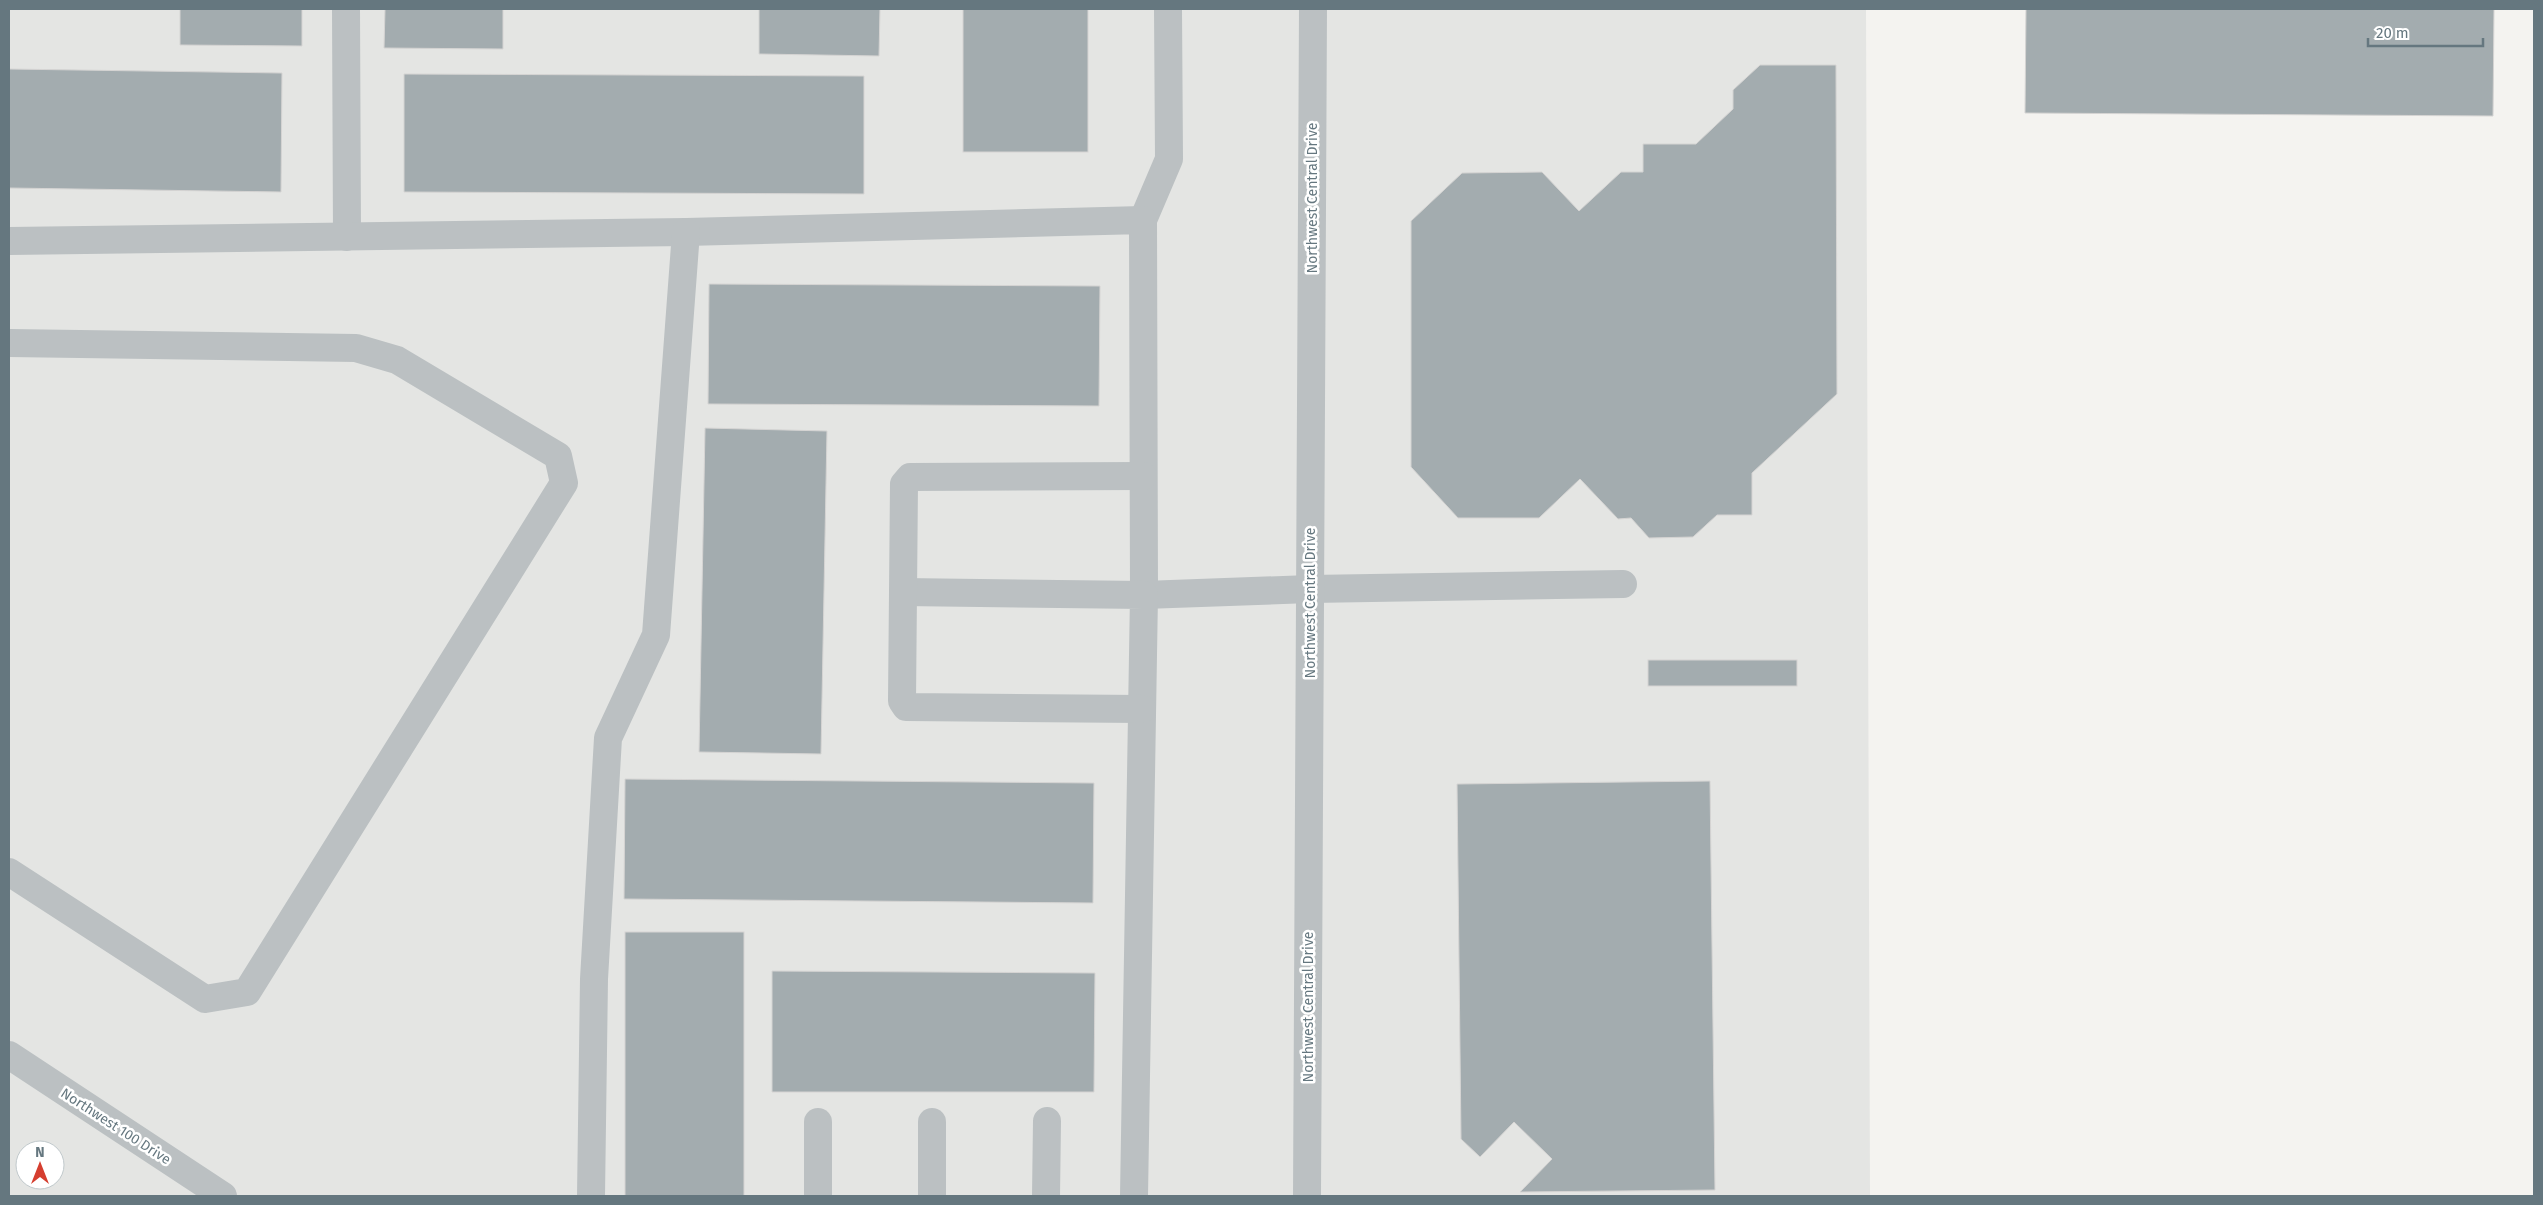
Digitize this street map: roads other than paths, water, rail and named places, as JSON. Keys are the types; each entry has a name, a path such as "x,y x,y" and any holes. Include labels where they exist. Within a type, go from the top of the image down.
{"street":[{"path":"346,9 347,238"},
{"path":"1134,1196 1144,595 1142,220 1169,159 1168,9"},
{"name":"Northwest Central Drive","path":"1306,1196 1313,9"},
{"path":"9,241 686,232 1142,220"},
{"path":"590,1196 594,979 608,738 656,635 686,232"},
{"path":"9,343 356,348 397,360 558,456 564,483 247,992 205,999 9,872"},
{"path":"1142,709 906,707 902,701 904,484 910,478 1143,476"},
{"path":"903,592 1144,595 1623,584"},
{"name":"Northwest 100 Drive","path":"9,1055 223,1196"},
{"path":"1046,1121 1046,1196"},
{"path":"818,1122 818,1196"},
{"path":"932,1122 932,1196"}]}
